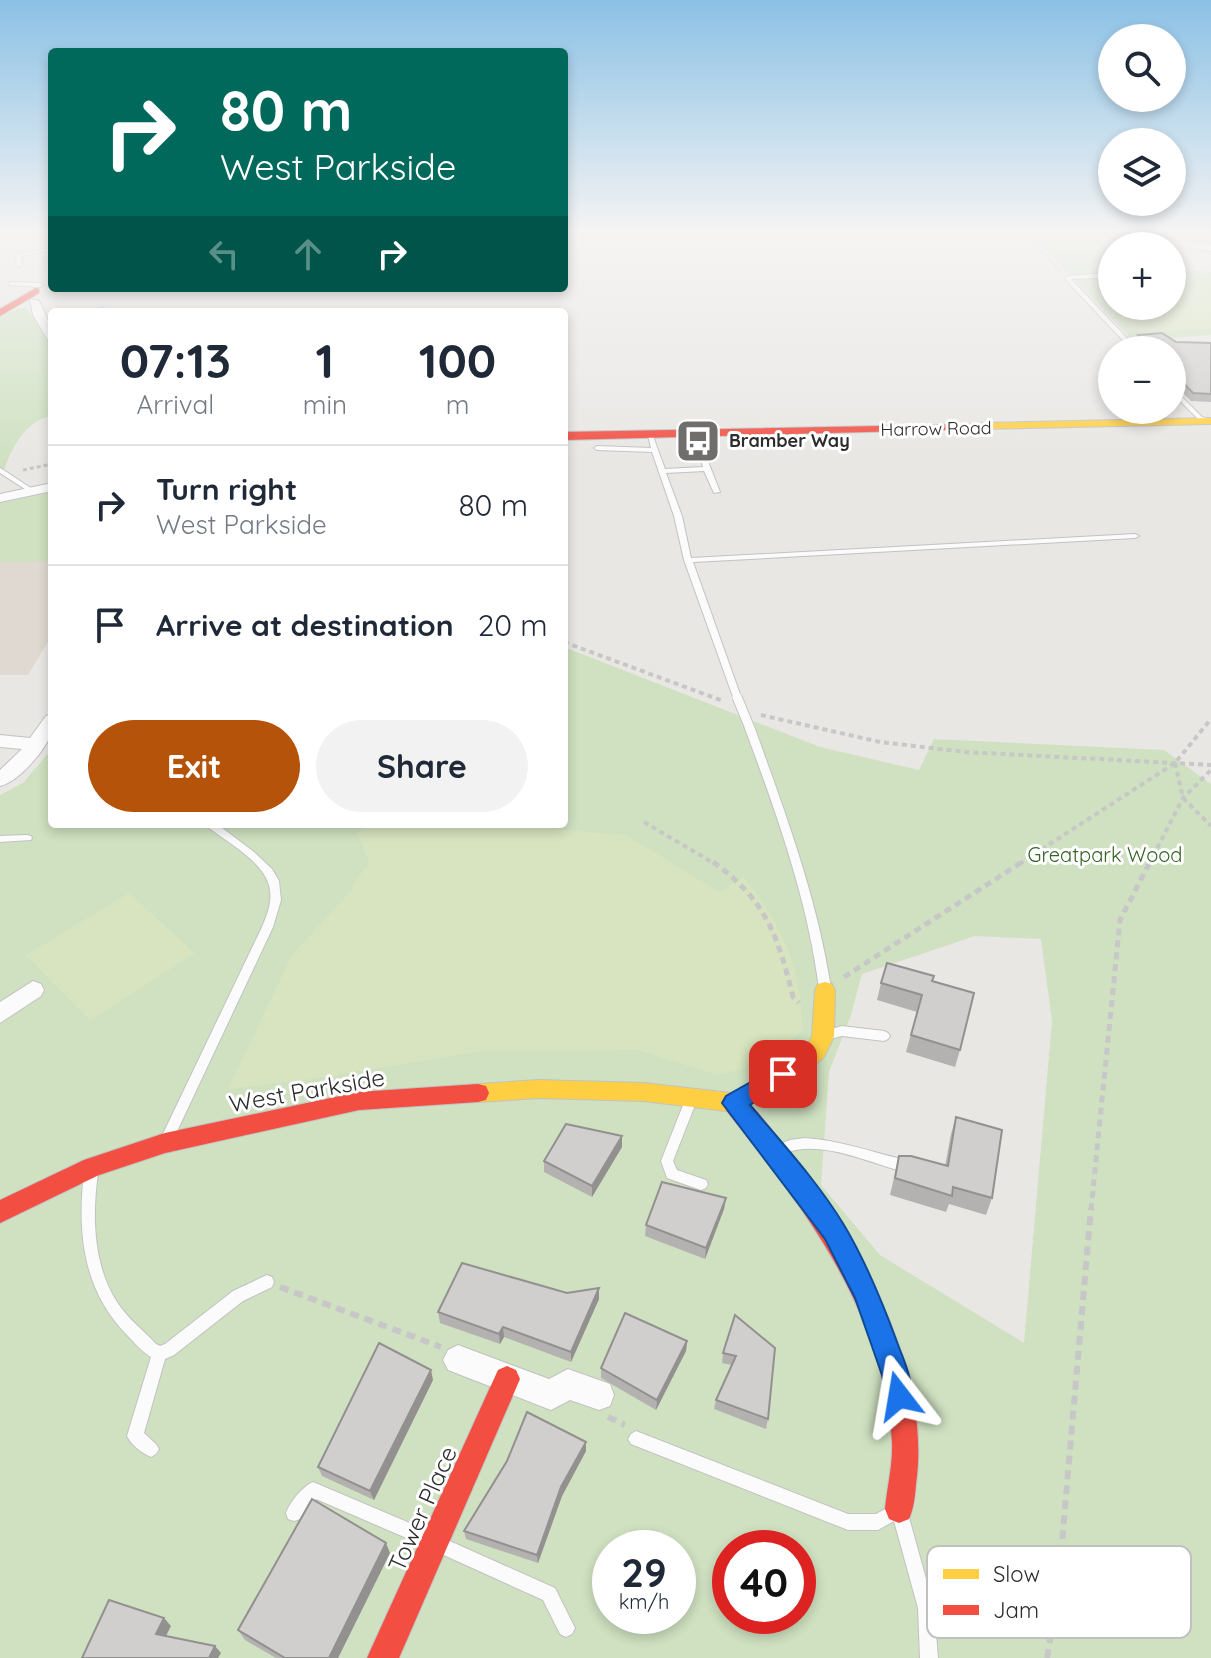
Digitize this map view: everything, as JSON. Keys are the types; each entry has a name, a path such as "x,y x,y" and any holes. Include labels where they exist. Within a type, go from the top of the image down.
{"street":[{"name":"Harrow Road","path":"568,436 653,443 1211,421"},
{"path":"0,498 48,488"},
{"path":"0,780 20,764 48,726"},
{"path":"0,741 36,744"},
{"path":"0,1014 33,990"},
{"path":"825,998 823,1036 816,1051 802,1063 734,1103 776,1152 834,1231 866,1293 895,1375 905,1439 899,1509"},
{"name":"West Parkside","path":"0,1212 92,1167 165,1143 359,1101 539,1089 644,1092 734,1103"},
{"path":"458,1360 551,1395 568,1384 599,1395"},
{"name":"Tower Place","path":"383,1658 507,1379"}],"lane":[{"path":"1097,309 1122,336"},
{"path":"1186,404 1200,418 1211,421"},
{"path":"597,448 653,443 734,700 749,726 802,874 822,956 825,998"},
{"path":"702,452 716,492"},
{"path":"663,471 707,469"},
{"path":"4,473 33,492"},
{"path":"688,560 1135,536"},
{"path":"165,1143 272,916 276,891 271,876 216,828"},
{"path":"0,839 27,838"},
{"path":"823,1036 842,1031 884,1036"},
{"path":"692,1098 667,1161 672,1174 701,1184"},
{"path":"776,1152 791,1143 821,1144 901,1165"},
{"path":"92,1167 87,1202 101,1287 113,1309 151,1349 159,1353 169,1350 238,1296 267,1282"},
{"path":"151,1449 135,1436 159,1353"},
{"path":"636,1439 848,1522 878,1522 899,1509 926,1608 927,1625"},
{"path":"294,1513 313,1490 549,1594 566,1628"},
{"path":"928,1638 929,1658"}],"path":[{"path":"4,473 48,465"},
{"path":"568,643 734,700"},
{"path":"758,714 880,742 966,752 1211,767"},
{"path":"644,822 716,862 743,887 777,938 793,997 801,1004 825,998 1175,763 1211,719"},
{"path":"1175,763 1183,798 1211,826"},
{"path":"1062,1546 1099,1115 1120,920 1183,798 1211,767"},
{"path":"267,1282 459,1353 458,1360"},
{"path":"1047,1658 1050,1638"}],"shaded area":[{"path":"48,547 48,642 28,675 0,675 0,549"}],"green space":[{"path":"17,309 27,309 48,339 48,417 35,423 21,436 4,470 0,467 0,316"},
{"path":"1186,309 1211,309 1211,335 1128,336 1113,320 1186,320"},
{"path":"1186,309 1211,309 1211,329 1140,334 1123,320 1186,320"},
{"path":"48,493 48,561 0,562 0,503"},
{"name":"Greatpark Wood","path":"568,649 820,747 919,770 934,739 1164,750 1211,784 1211,1658 0,1658 0,795 23,783 48,754 48,828 568,828","holes":["975,936 1041,939 1052,1021 1024,1343 880,1255 821,1185 829,1072 851,1015 862,974"]},
{"path":"364,828 547,828 628,836 719,892 744,877 770,913 788,949 798,986 802,1030 769,1062 717,1075 638,1050 480,1051 305,1080 228,1089 292,955 348,894 369,862 357,833"},
{"path":"129,893 195,953 90,1021 26,955"}],"building":[{"path":"1162,333 1167,336 1139,336"},
{"path":"1186,342 1211,343 1211,394 1193,393 1186,386"},
{"path":"887,963 934,976 932,981 974,993 960,1050 911,1035 922,995 881,983"},
{"path":"956,1117 1002,1130 992,1198 953,1187 952,1196 895,1178 899,1156 948,1166"},
{"path":"566,1124 622,1136 592,1186 544,1161"},
{"path":"662,1182 726,1198 706,1248 646,1225"},
{"path":"462,1263 567,1293 599,1288 571,1352 503,1327 499,1334 438,1312"},
{"path":"625,1313 687,1341 657,1400 601,1368"},
{"path":"735,1315 775,1348 768,1419 716,1400 736,1356 723,1353"},
{"path":"379,1343 431,1370 370,1491 318,1467"},
{"path":"527,1412 586,1442 561,1487 537,1555 464,1531 507,1461"},
{"path":"312,1499 386,1543 329,1658 285,1658 238,1630"},
{"path":"109,1600 164,1618 156,1634 215,1646 209,1658 82,1658"}],"traffic: slow":[{"path":"980,426 1211,421"},
{"path":"478,1093 539,1089 644,1092 734,1103 802,1063 816,1051 823,1036 825,990"}],"traffic: jam":[{"path":"0,313 6,309"},
{"path":"568,436 980,426"},
{"path":"0,1212 92,1167 165,1143 359,1101 478,1093"},
{"path":"734,1103 820,1216 845,1257 884,1342 897,1388 906,1445 899,1509"},
{"path":"383,1658 507,1379"}],"place":[{"name":"Bramber Way","path":"698,441"}],"route":[{"path":"783,1074 734,1103 776,1152 834,1231 866,1293 895,1375 899,1396"}]}
